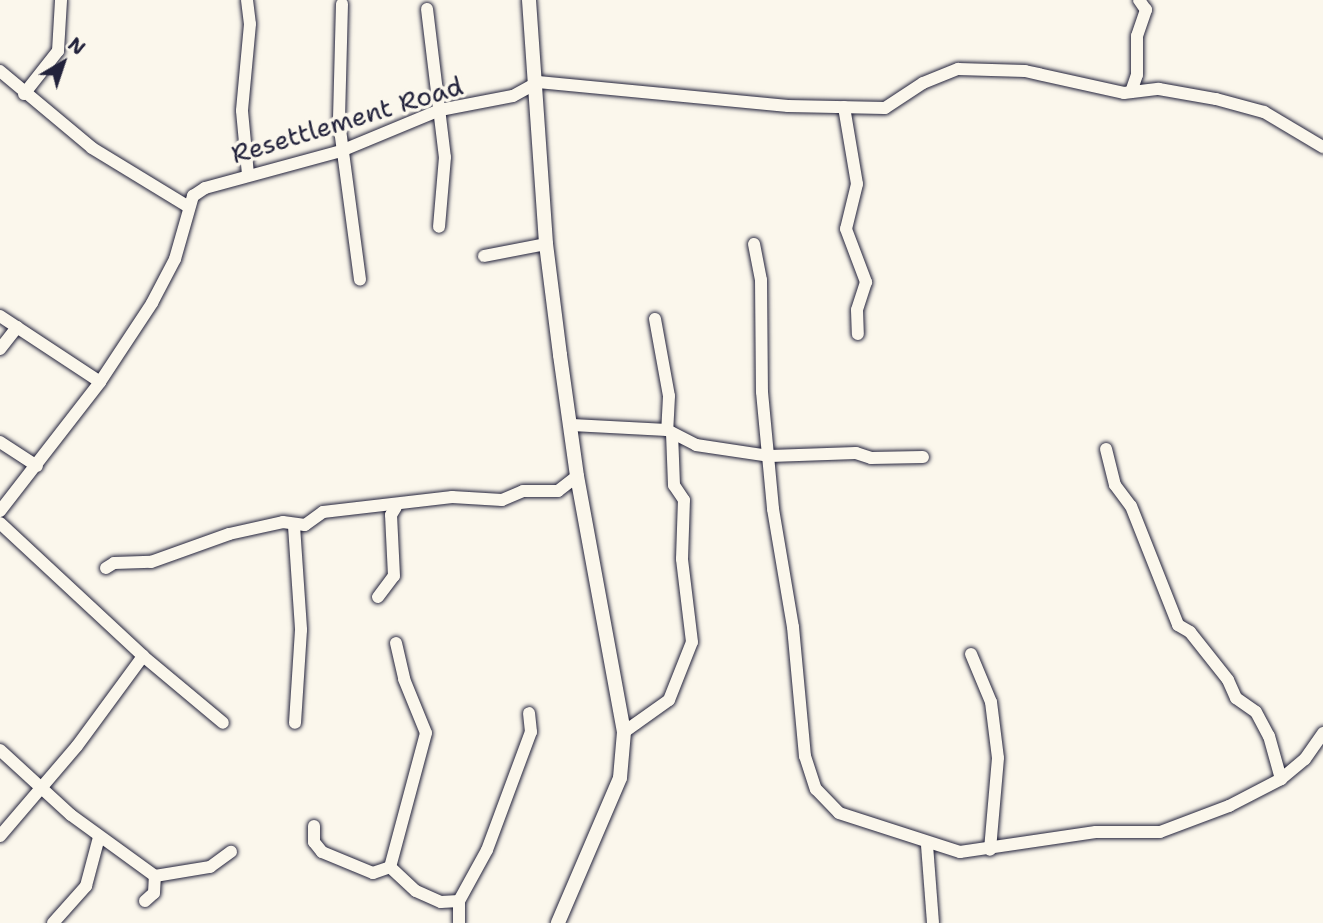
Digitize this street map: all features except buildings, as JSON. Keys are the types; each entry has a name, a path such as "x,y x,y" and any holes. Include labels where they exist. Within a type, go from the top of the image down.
{"main road":[{"path":"529,0 538,82 546,244 577,476 624,732 620,778 558,923"}],"street":[{"path":"24,94 58,51 61,0"},
{"path":"247,0 250,24 242,111 248,175"},
{"path":"1131,92 1138,75 1137,36 1146,10 1139,0"},
{"path":"342,4 341,150 360,280"},
{"path":"427,9 440,110 437,122 444,157 444,204 439,228"},
{"path":"538,82 885,108 923,83 958,69 1025,71 1131,92 1159,89 1264,112 1323,147"},
{"path":"0,71 24,94 92,148 187,206 175,259 100,382 0,511"},
{"name":"Resettlement Road","path":"187,206 205,188 341,150 440,110 513,96 538,82"},
{"name":"Resettlement Road","path":"513,96 538,103"},
{"path":"844,107 857,184 846,229 866,282 857,310 858,334"},
{"path":"484,256 546,244"},
{"path":"754,244 761,280 762,392 809,774 816,789 839,813 927,845 960,852 990,850 1096,831 1160,832 1229,806 1282,779 1305,759 1323,733"},
{"path":"0,316 100,382"},
{"path":"624,732 669,700 692,642 682,559 684,500 674,485 669,396 655,318"},
{"path":"0,349 17,327"},
{"path":"572,425 669,431 696,445 769,456 856,453 871,458 923,457"},
{"path":"0,442 37,466"},
{"path":"1106,449 1115,485 1131,506 1178,625 1190,632 1228,680 1236,698 1256,712 1269,736 1282,779"},
{"path":"106,568 114,563 151,562 283,522 305,526 323,512 364,505 396,507 452,497 502,500 523,491 558,492 577,476"},
{"path":"378,597 394,576 391,515 396,507"},
{"path":"0,523 144,656 223,723"},
{"path":"295,526 301,630 295,723"},
{"path":"390,867 426,733 404,679 396,643"},
{"path":"971,654 991,702 997,747 999,783 990,850"},
{"path":"0,836 44,786 144,656"},
{"path":"459,923 459,901 487,850 531,733 529,713"},
{"path":"0,750 44,786 71,815 155,876 210,867 231,852"},
{"path":"314,826 314,842 322,852 373,873 390,867"},
{"path":"52,923 86,886 99,837"},
{"path":"927,845 933,923"},
{"path":"390,867 416,891 441,902 459,901"},
{"path":"145,901 154,892 155,876"}]}
